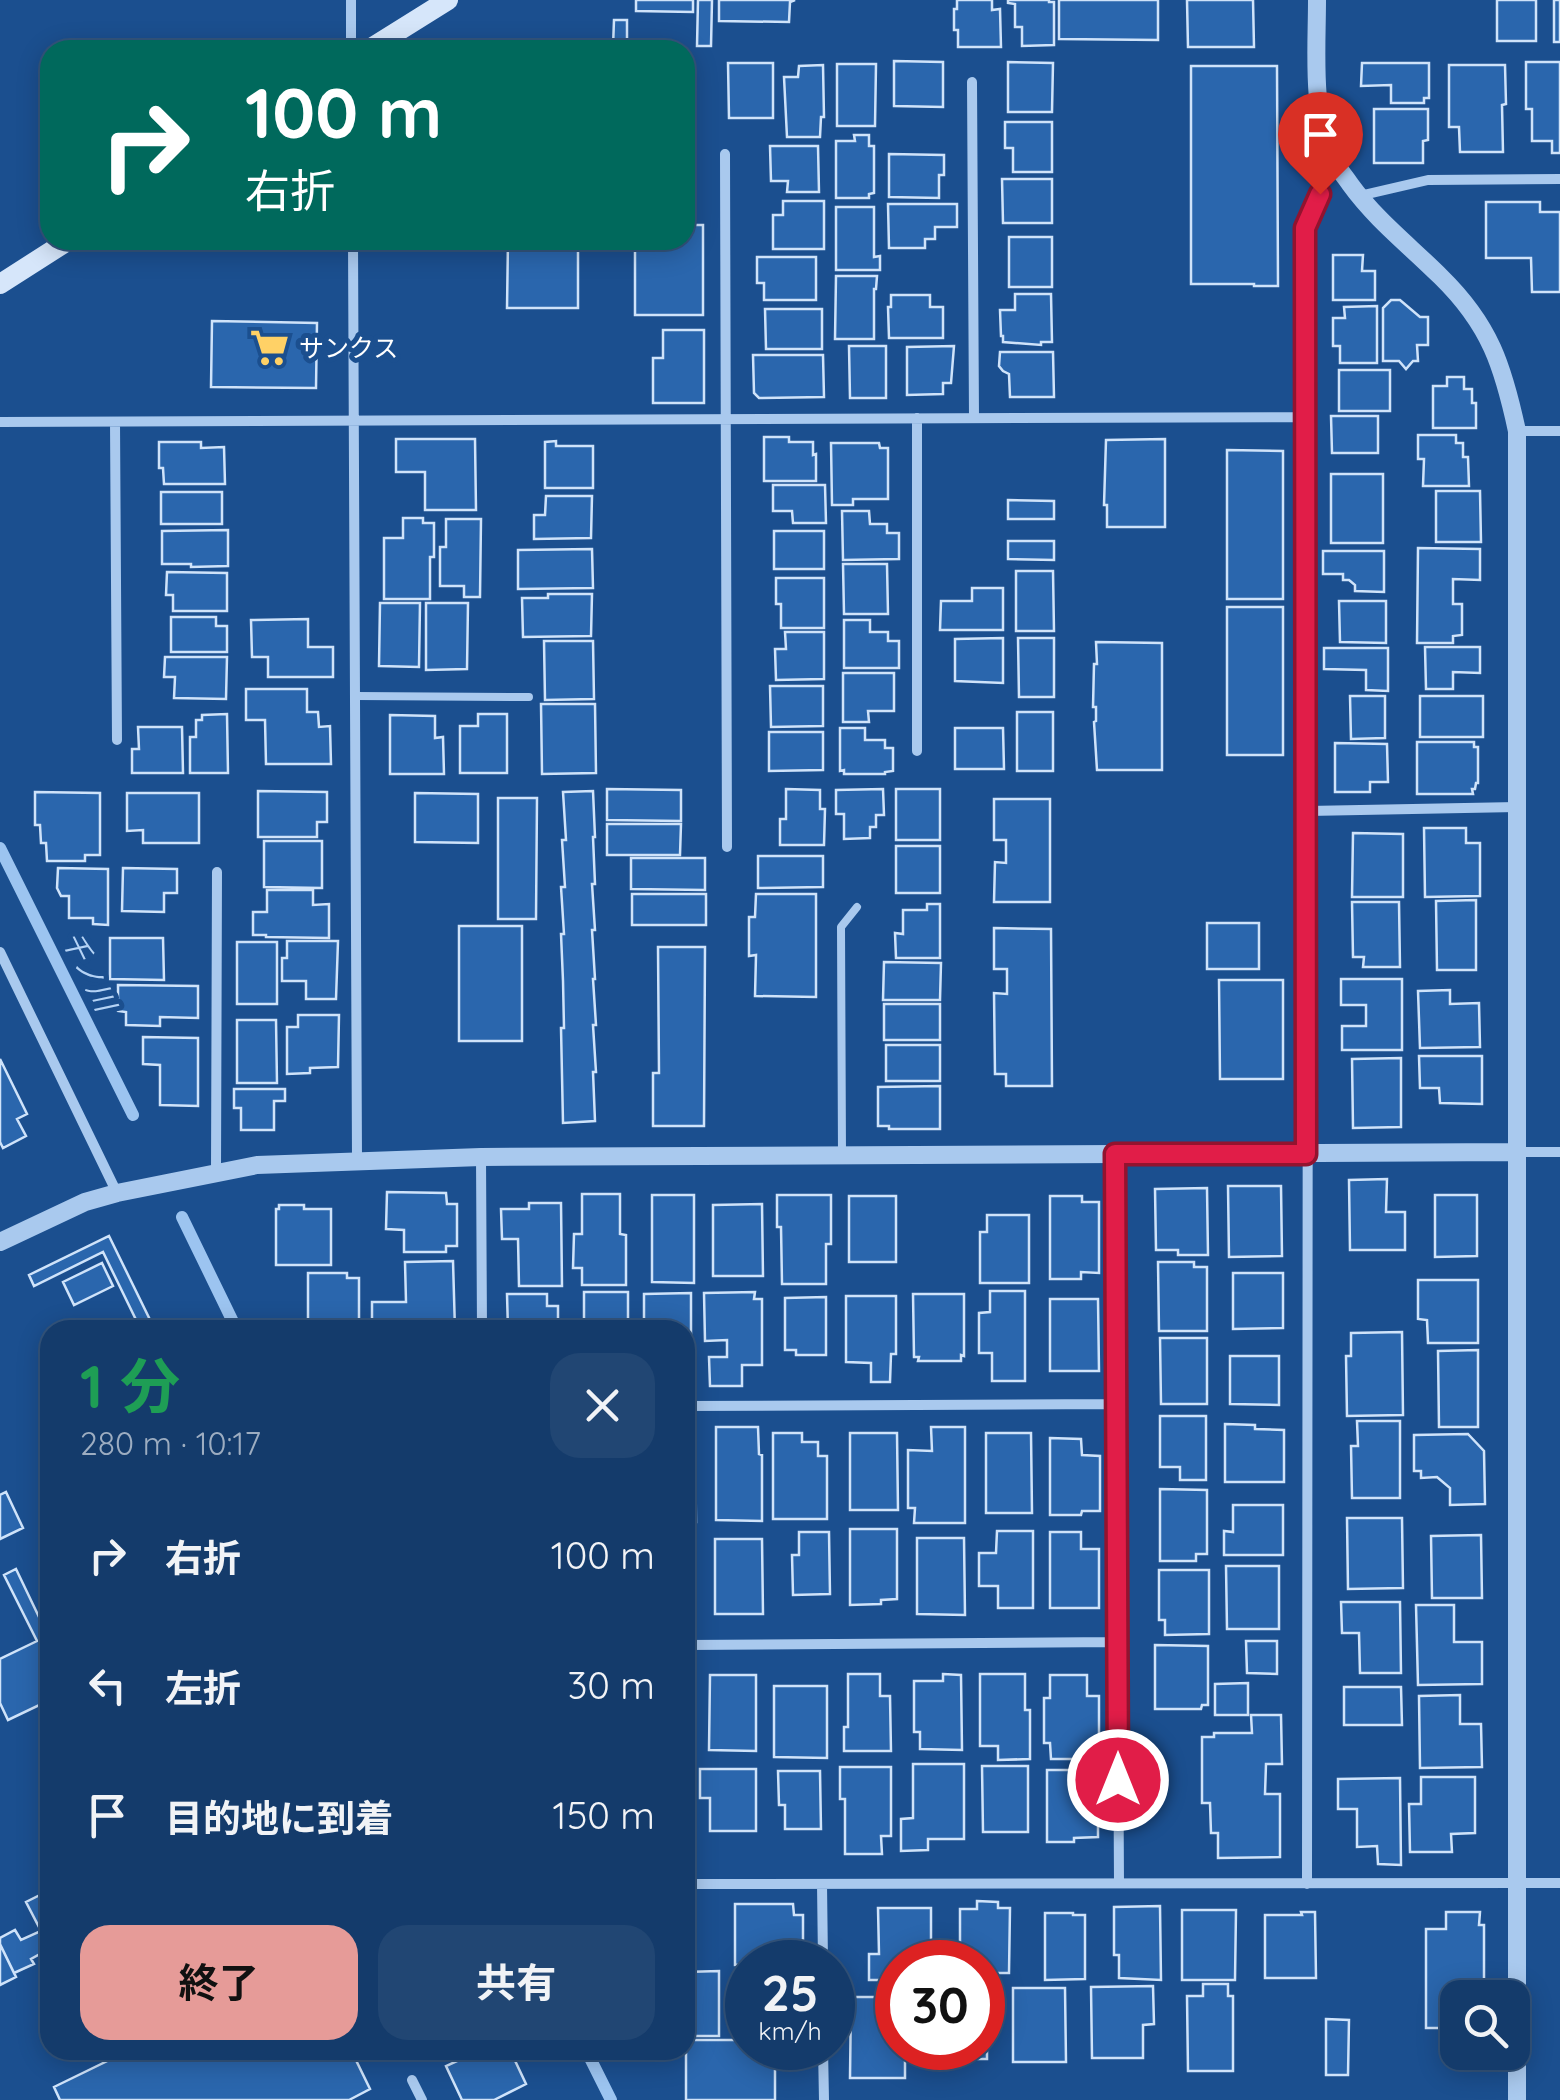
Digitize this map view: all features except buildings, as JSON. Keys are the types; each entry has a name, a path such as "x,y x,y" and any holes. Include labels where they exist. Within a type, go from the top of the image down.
{"main road":[{"path":"384,40 448,0"},
{"path":"0,284 54,250"}],"street":[{"path":"351,0 351,40"},
{"path":"1317,0 1322,125 1334,161 1392,232 1466,304 1489,337 1507,385 1517,432 1517,2100"},
{"path":"972,82 974,418"},
{"path":"725,154 728,847"},
{"path":"1307,1884 1305,228 1334,161"},
{"path":"1359,196 1428,180 1560,179"},
{"path":"353,250 357,1160"},
{"path":"0,422 1304,417"},
{"path":"916,751 918,418"},
{"path":"116,422 117,740"},
{"path":"1517,432 1560,431"},
{"path":"1308,810 1517,807"},
{"path":"216,872 216,1173"},
{"path":"0,952 117,1193"},
{"path":"0,1242 85,1202 257,1165 481,1157 1560,1152"},
{"path":"1115,1154 1119,1883"},
{"path":"481,1157 482,1320"},
{"path":"695,1406 1116,1404"},
{"path":"695,1645 1118,1642"},
{"path":"695,1884 1560,1883"},
{"path":"822,1884 823,1940"},
{"path":"824,2070 824,2100"},
{"path":"412,2080 422,2100"}],"lane":[{"path":"356,696 528,697"},
{"path":"842,1156 841,928 857,908"}],"waterway":[{"name":"千ノ川","path":"0,848 133,1115"},
{"name":"千ノ川","path":"182,1217 232,1320"},
{"name":"千ノ川","path":"591,2060 611,2100"}],"place":[{"name":"サンクス","path":"269,348"}],"route":[{"path":"1118,1780 1115,1154 1306,1154 1305,228 1320,194"}]}
